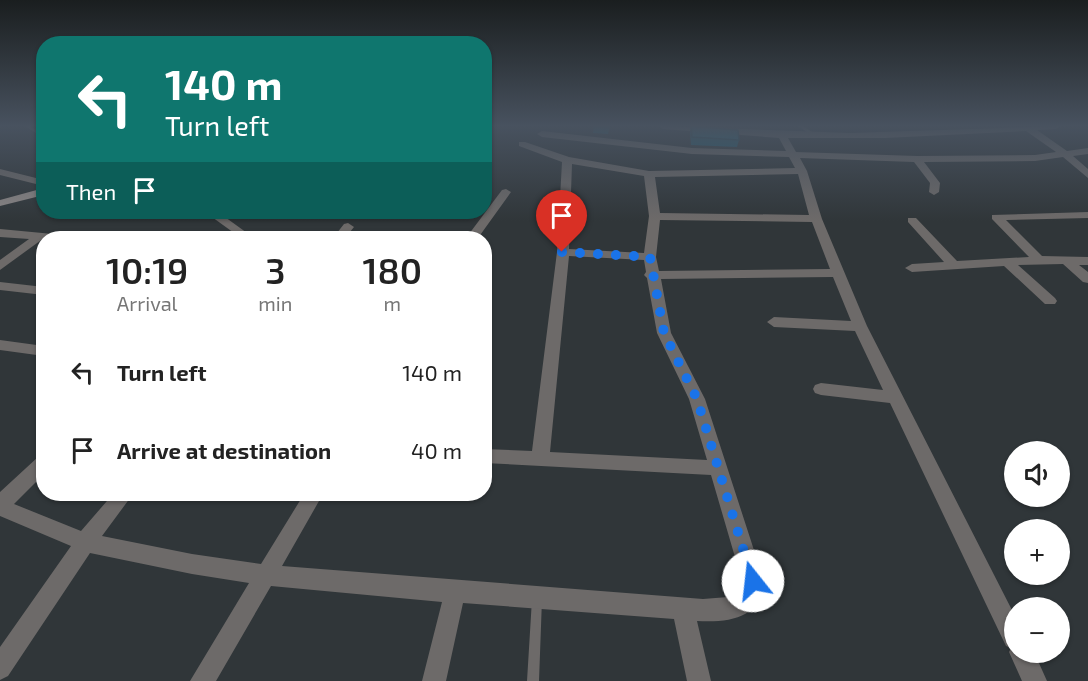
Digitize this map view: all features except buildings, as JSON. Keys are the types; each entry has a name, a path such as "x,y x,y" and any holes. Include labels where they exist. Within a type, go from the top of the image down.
{"main road":[{"path":"0,193 36,187"},
{"path":"0,203 36,189"}],"street":[{"path":"561,158 649,174 802,171"},
{"path":"796,158 816,219 861,326 1004,618"},
{"path":"867,158 1037,158"},
{"path":"1069,158 1088,175"},
{"path":"917,159 935,183 934,192"},
{"path":"540,458 562,252 567,160"},
{"path":"0,172 36,184"},
{"path":"36,470 0,506 85,542 192,564 267,575 455,592 537,596 683,609 722,610 740,607 753,596 753,581 697,399 664,333 651,266 655,216 649,174"},
{"path":"492,211 506,192"},
{"path":"1039,260 996,217 1088,215"},
{"path":"655,216 816,219"},
{"path":"221,219 238,231"},
{"path":"912,220 954,265"},
{"path":"345,231 348,227"},
{"path":"0,233 36,237"},
{"path":"0,266 36,244"},
{"path":"562,252 651,266 840,273"},
{"path":"912,268 1039,260 1088,261"},
{"path":"1067,261 1088,279"},
{"path":"1007,262 1050,301"},
{"path":"0,286 36,290"},
{"path":"774,322 861,326"},
{"path":"0,345 36,350"},
{"path":"821,389 896,398"},
{"path":"492,456 717,468"},
{"path":"0,668 85,542 118,501"},
{"path":"202,681 310,501"},
{"path":"434,681 455,592"},
{"path":"683,609 699,681"},
{"path":"1026,663 1035,681"}],"lane":[{"path":"533,681 537,596"}],"route":[{"path":"562,252 650,257 651,275 664,333 697,399 753,581"}]}
